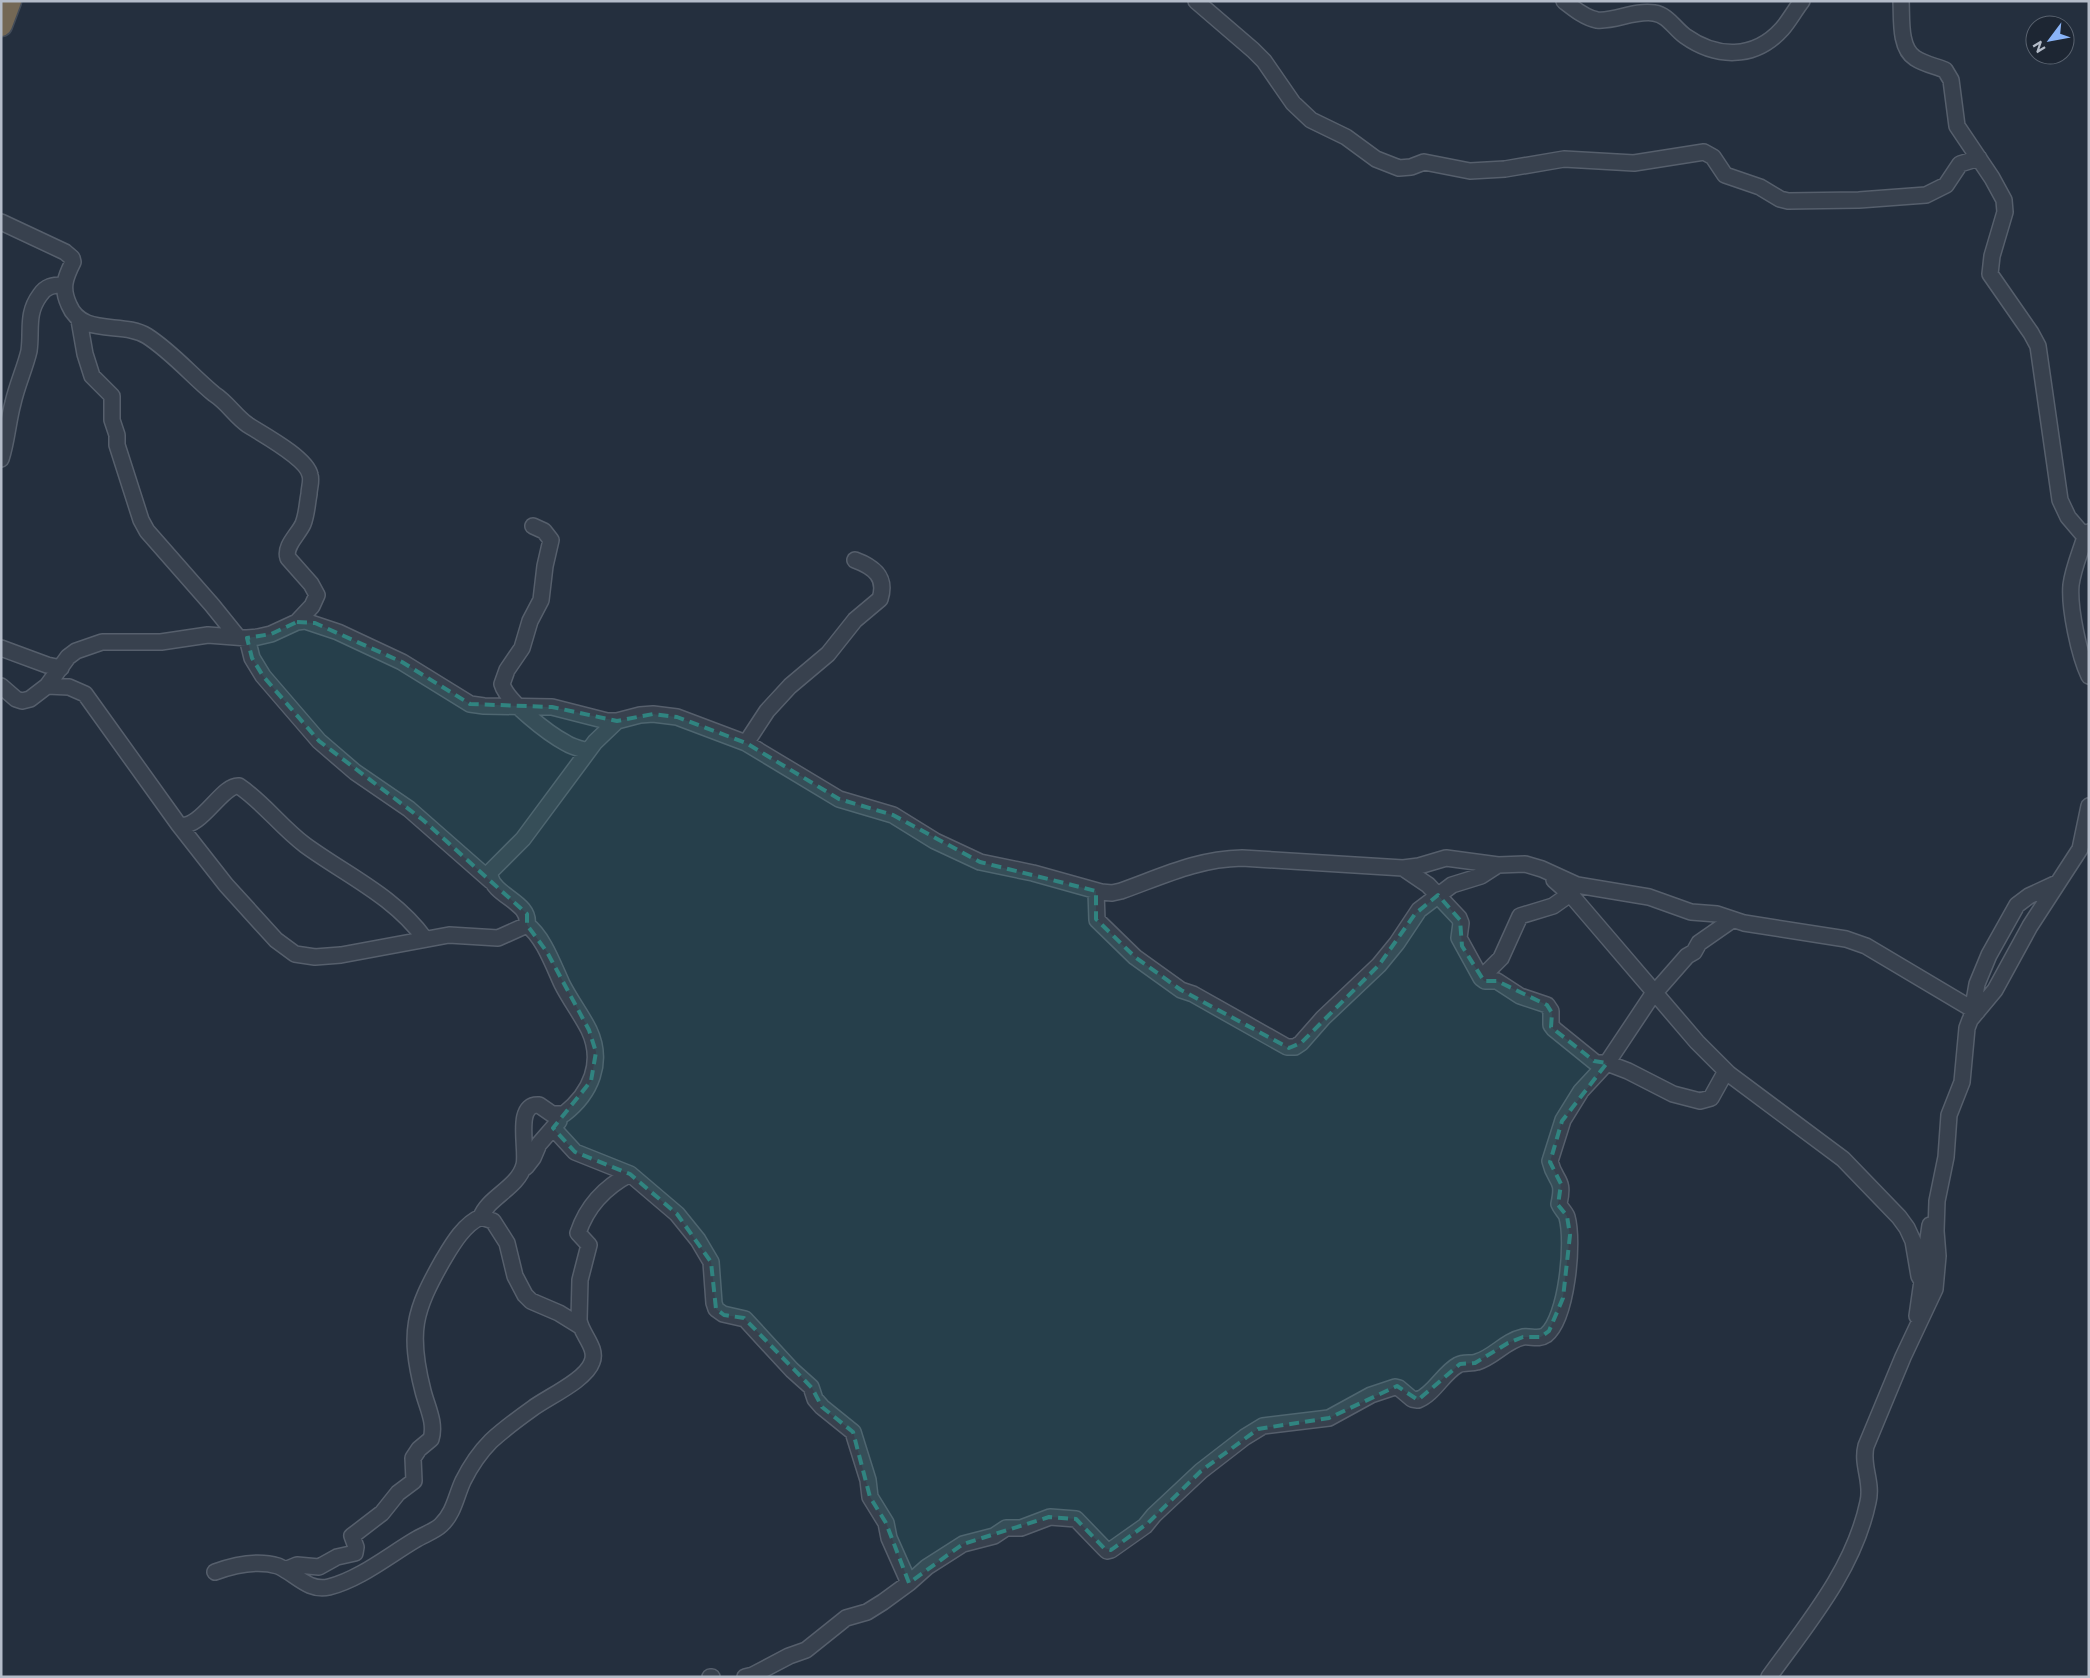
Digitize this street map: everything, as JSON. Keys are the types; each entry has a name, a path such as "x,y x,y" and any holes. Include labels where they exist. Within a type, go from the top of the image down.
{"highway":[{"path":"1,25 10,1"}],"street":[{"path":"1196,1 1253,50 1264,62 1293,103 1311,120 1346,136 1376,159 1399,168 1404,169 1424,162 1470,171 1505,170 1564,159 1634,163 1704,152 1713,157 1725,174 1763,188 1780,198 1788,201 1824,201 1926,194 1946,186 1960,164 1979,158"},
{"path":"1564,1 1575,10 1596,20 1637,13 1657,13 1670,21 1685,36 1697,43 1719,51 1738,54 1761,45 1777,34 1802,1"},
{"path":"1901,1 1905,46 1914,58 1945,70 1948,73 1951,80 1957,126 2000,191 2006,207 2004,220 1990,263 1990,274 2038,346 2060,500 2068,517 2087,534 2073,575 2071,600 2081,654 2089,676"},
{"path":"1,222 70,255 73,262 63,285 64,294 69,307 79,320 85,354 92,376 112,396 112,420 117,435 117,445 141,520 156,543 242,637 263,676 319,742 355,772 409,809 491,881 502,893 523,908 528,918 527,925"},
{"path":"1,459 14,399 28,352 29,328 34,307 46,288 51,285 63,285"},
{"path":"1,686 8,694 22,701 30,699 47,686 62,668 68,657 76,651 102,642 161,642 208,635 242,637 271,634 297,622 312,606 317,595 312,584 286,554 288,547 303,523 308,509 310,472 275,440 242,420 226,401 214,394 148,337 134,331 92,325 79,320"},
{"path":"533,526 544,531 551,540 545,566 542,600 530,621 522,648 503,677 504,689 518,706 567,744 588,751"},
{"path":"746,743 767,711 790,686 828,654 855,620 880,599 882,584 879,575 875,569 855,560"},
{"path":"297,622 315,623 381,652 426,676 470,704 484,706 538,706 566,710 601,720 617,722 640,715 677,717 746,743 840,800 893,815 935,841 980,862 1033,873 1096,891 1112,893 1121,891 1203,861 1220,858 1403,868 1419,866 1446,858 1498,865 1513,863 1530,866 1571,888 1598,925 1654,993 1697,1042 1726,1070 1756,1096 1844,1159 1865,1179 1907,1228 1922,1283"},
{"path":"1,648 28,656 47,665 62,668"},
{"path":"47,686 69,686 85,694 179,825 226,885 276,940 295,954 315,957 341,955 449,935 498,938 527,925"},
{"path":"491,881 491,871 523,839 595,742 617,722"},
{"path":"179,825 191,823 208,810 230,788 239,786 303,844 393,904 416,926 425,939"},
{"path":"1912,1339 1928,1234 1946,1157 1949,1115 1962,1082 1967,1028 1974,1014 1995,990 2009,961 2083,842 2089,806"},
{"path":"1096,891 1097,920 1141,962 1182,990 1289,1048 1301,1043 1323,1018 1379,965 1397,943 1415,914 1452,885 1482,876 1498,865"},
{"path":"1403,868 1422,880 1460,920 1459,938 1481,978 1485,981 1497,981 1520,996 1547,1005 1551,1011 1551,1025 1554,1029 1594,1062 1607,1063 1628,1071 1673,1094 1700,1101 1711,1098 1726,1070"},
{"path":"1974,1014 1977,984 1989,955 2017,906 2029,896 2057,883"},
{"path":"1481,978 1501,958 1520,916 1553,906 1571,888 1583,886 1649,897 1686,910 1717,914 1732,920 1857,942 1974,1014"},
{"path":"745,1677 806,1650 846,1618 867,1612 910,1584 927,1567 963,1544 994,1536 1006,1528 1021,1528 1050,1517 1076,1519 1104,1548 1111,1550 1145,1526 1154,1515 1201,1471 1245,1437 1263,1426 1329,1418 1371,1395 1395,1387 1412,1399 1418,1400 1460,1364 1474,1363 1489,1357 1503,1345 1523,1337 1537,1338 1545,1335 1561,1310 1567,1276 1570,1235 1567,1216 1559,1204 1562,1196 1561,1184 1553,1169 1551,1160 1558,1142 1562,1120 1581,1091 1607,1063 1654,993 1687,956 1694,952 1699,943 1732,920"},
{"path":"493,1202 496,1190 564,1114 581,1098 592,1081 597,1061 589,1030 563,986 538,936 527,925"},
{"path":"521,1171 526,1156 523,1120 527,1110 535,1105 543,1107 552,1114 564,1114"},
{"path":"553,1128 574,1152 630,1174 677,1214 698,1240 711,1262 714,1303 718,1311 724,1315 745,1319 792,1370 811,1387 818,1403 853,1432 868,1480 870,1496 886,1522 889,1538 910,1584"},
{"path":"539,1144 530,1162 484,1210 487,1219 507,1243 517,1283 525,1296 531,1301 559,1313 580,1326"},
{"path":"215,1572 256,1563 273,1565 309,1585 326,1588 338,1585 441,1526 451,1513 462,1482 472,1465 491,1441 533,1408 576,1380 592,1362 593,1354 580,1326 580,1280 589,1246 586,1240 579,1236 578,1232 584,1218 600,1195 614,1183 630,1174"},
{"path":"1769,1677 1828,1596 1846,1565 1863,1521 1869,1500 1870,1482 1864,1455 1903,1357 1935,1289 1938,1256 1936,1231 1937,1201"},
{"path":"285,1570 297,1565 319,1567 338,1557 355,1553 356,1547 352,1536 368,1526 382,1513 398,1493 414,1481 413,1458 416,1452 431,1439 433,1425 422,1385 416,1353 415,1326 418,1313 427,1288 452,1244 471,1223 487,1219"}],"highlighted area":[{"path":"297,622 315,623 402,662 470,704 552,707 617,721 653,714 677,717 746,743 839,799 893,815 980,862 1096,891 1096,919 1135,957 1181,990 1289,1048 1301,1043 1379,965 1415,914 1438,895 1460,920 1462,946 1484,981 1497,981 1547,1005 1552,1013 1551,1027 1594,1061 1607,1063 1562,1121 1550,1162 1561,1184 1558,1205 1567,1216 1570,1235 1563,1298 1549,1331 1541,1337 1523,1337 1508,1343 1475,1363 1460,1364 1418,1400 1397,1386 1329,1418 1258,1429 1201,1471 1148,1523 1111,1550 1104,1548 1076,1519 1049,1517 963,1544 909,1583 886,1523 870,1497 853,1432 822,1407 812,1388 744,1318 724,1315 716,1309 711,1262 677,1214 630,1174 575,1152 553,1128 591,1081 596,1052 589,1030 547,952 527,925 527,914 423,820 319,741 263,676 252,658 247,638 271,634"}]}
